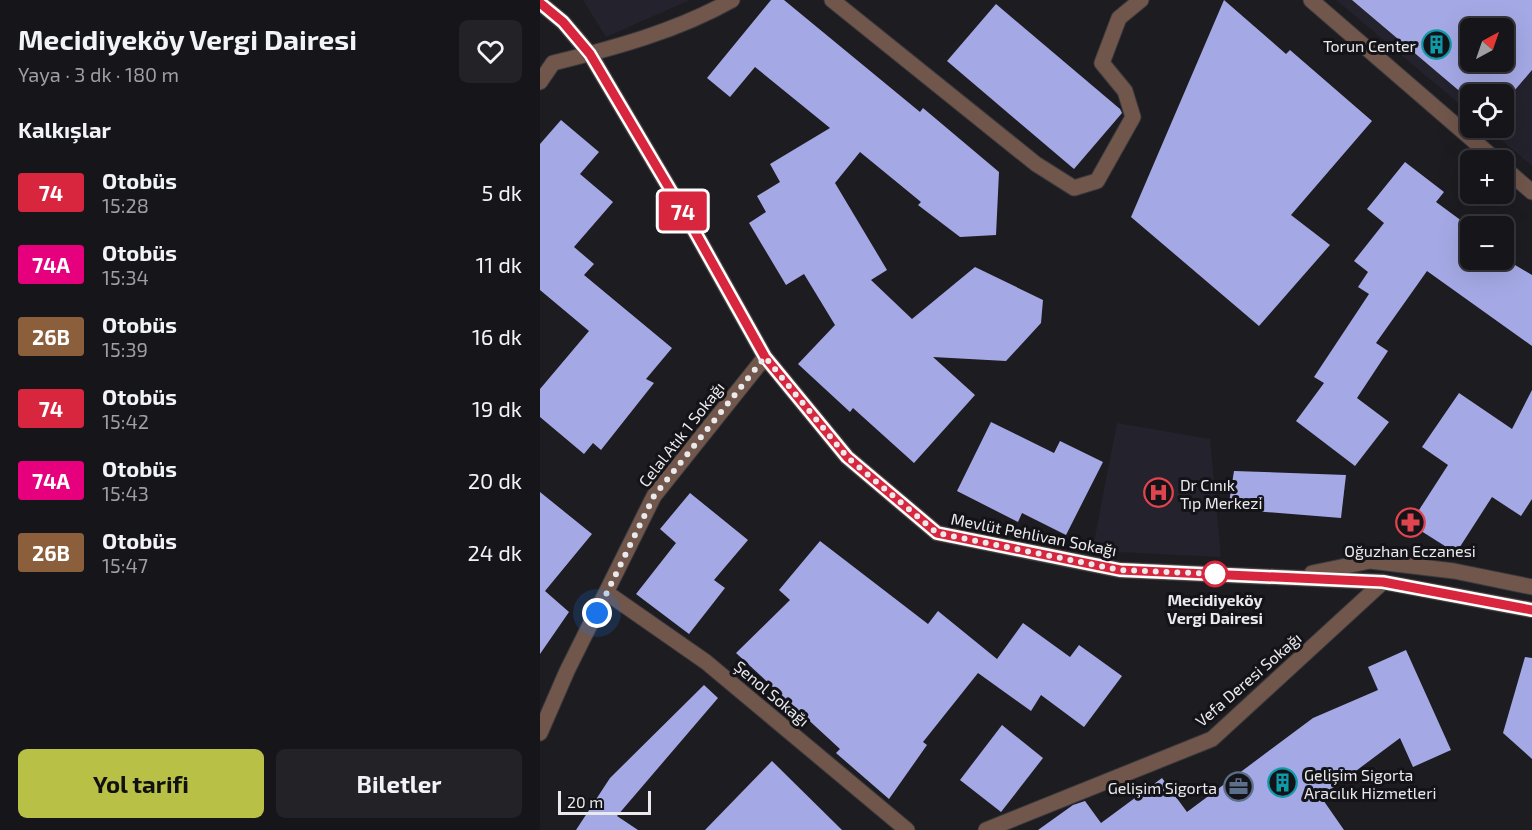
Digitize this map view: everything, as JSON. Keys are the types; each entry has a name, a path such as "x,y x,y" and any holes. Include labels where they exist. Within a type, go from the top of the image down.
{"street":[{"path":"540,82 553,63 590,54 697,20 732,0"},
{"path":"832,0 1035,164 1074,188 1097,181 1133,117 1125,91 1102,63 1119,18 1141,0"},
{"path":"1311,0 1484,150"},
{"name":"Mevlüt Pehlivan Sokağı","path":"540,3 563,22 590,54 694,230 765,357 847,457 937,533 1120,570 1383,582 1532,610"},
{"path":"1514,176 1532,192"},
{"name":"Celal Atık 1 Sokağı","path":"540,733 567,671 654,496 765,357"},
{"name":"Mevlüt Pehlivan Sokağı","path":"1288,578 1370,561 1454,571 1532,587"},
{"name":"Vefa Deresi Sokağı","path":"986,830 1212,739 1383,582"},
{"name":"Şenol Sokağı","path":"607,593 706,662 907,830"}],"shaded area":[{"path":"583,0 690,0 606,37"},
{"name":"Torun Center","path":"1336,0 1532,0 1532,166 1499,138 1514,138 1514,84 1460,84 1460,105"},
{"name":"Dr Cınık Tıp Merkezi","path":"1117,423 1210,439 1221,557 1115,552 1093,547"}],"building":[{"path":"771,0 784,0 920,112 923,108 999,172 996,235 960,237 918,205 921,202 860,152 835,183 887,270 871,280 912,319 975,267 1043,300 1041,323 1006,361 933,357 975,395 914,463 853,408 850,412 798,364 835,325 804,274 786,285 749,223 766,212 757,196 780,182 770,164 830,128 755,67 730,97 707,78"},
{"path":"1224,0 1286,54 1290,50 1372,121 1291,215 1330,245 1259,326 1131,217"},
{"name":"Torun Center","path":"1352,0 1532,0 1532,70 1514,91 1514,84 1460,84 1460,92"},
{"path":"996,4 1122,113 1074,169 947,61"},
{"path":"561,120 599,152 580,174 613,202 574,247 594,264 584,275 672,348 646,379 654,383 601,450 593,443 584,454 540,417 540,389 589,331 540,290 540,144"},
{"path":"1405,162 1444,192 1436,202 1460,220 1460,270 1514,270 1514,264 1532,275 1532,346 1427,271 1376,343 1388,351 1357,398 1389,422 1355,466 1296,421 1324,383 1314,377 1369,294 1358,287 1368,272 1354,261 1384,223 1367,209"},
{"path":"1532,390 1532,499 1521,516 1492,497 1456,553 1410,524 1448,465 1422,447 1459,393 1512,429"},
{"path":"991,422 1054,453 1060,441 1103,462 1066,535 1022,513 1018,522 957,491"},
{"path":"1234,471 1346,475 1341,518 1228,509"},
{"path":"540,492 592,534 545,591 569,612 540,654"},
{"path":"690,493 748,540 714,580 725,588 689,634 636,594 676,543 660,529"},
{"path":"820,541 928,624 938,611 997,659 1023,623 1070,657 1079,645 1122,676 1084,727 1041,695 1031,711 978,673 923,742 927,745 889,799 836,753 840,749 736,653 790,600 779,590"},
{"path":"1406,650 1451,750 1413,767 1400,738 1321,797 1344,830 1038,830 1073,805 1085,801 1101,823 1162,778 1187,812 1313,718 1378,690 1368,667"},
{"path":"1525,657 1532,658 1532,759 1503,733"},
{"path":"704,685 718,698 617,816 638,830 576,830 610,778"},
{"path":"1002,725 1043,758 1001,812 960,780"},
{"path":"772,761 842,830 705,830"}],"bus line":[{"name":"74","path":"540,3 563,22 590,54 694,230 765,357 847,457 937,533 1120,570 1383,582 1532,610"}],"place":[{"name":"Torun Center","path":"1437,45"},
{"name":"Dr Cınık Tıp Merkezi","path":"1159,493"},
{"name":"Oğuzhan Eczanesi","path":"1410,522"},
{"name":"Mecidiyeköy Vergi Dairesi","path":"1215,574"},
{"name":"Gelişim Sigorta Aracılık Hizmetleri","path":"1283,783"},
{"name":"Gelişim Sigorta","path":"1238,787"}],"route":[{"path":"597,613 654,496 765,357 847,457 937,533 1120,570 1215,574"}]}
